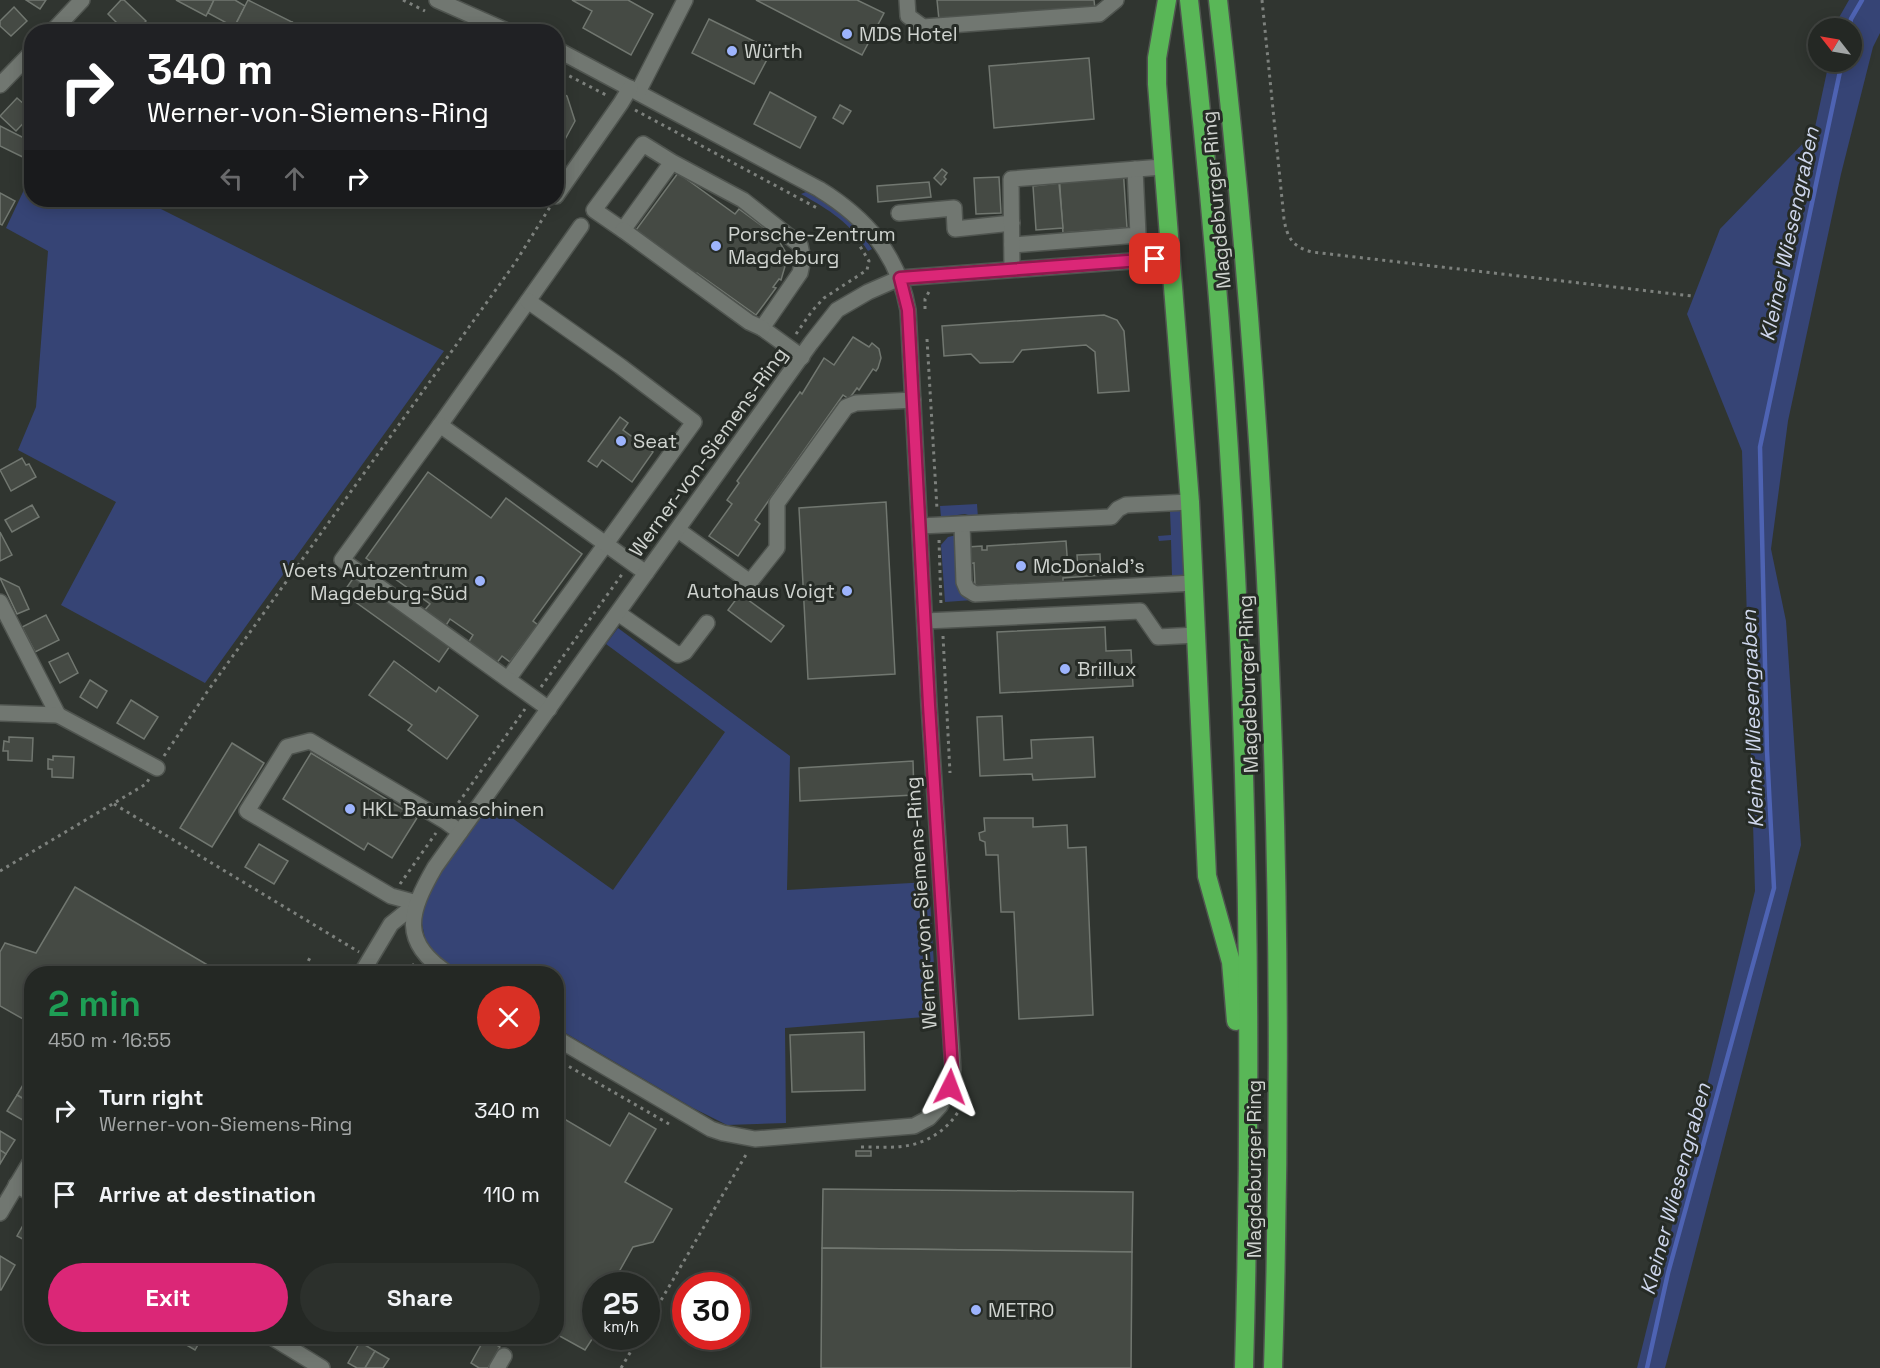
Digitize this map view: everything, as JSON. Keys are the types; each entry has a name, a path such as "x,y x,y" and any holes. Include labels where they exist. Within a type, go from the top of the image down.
{"highway":[{"path":"1167,0 1157,58 1162,167 1172,258 1190,501 1207,876 1231,962 1235,994 1236,1046 1248,1087"},
{"name":"Magdeburger Ring","path":"1189,0 1218,286 1237,585 1246,856 1248,1211 1244,1368"},
{"name":"Magdeburger Ring","path":"1218,0 1246,280 1267,579 1277,893 1278,1153 1273,1368"}],"street":[{"path":"60,24 82,0"},
{"path":"437,0 491,24"},
{"path":"564,186 621,103 634,90 686,0"},
{"path":"907,0 908,16 923,27 1099,14 1116,0"},
{"name":"Werner-von-Siemens-Ring","path":"564,54 844,204 871,231 900,278 908,310 952,1070 950,1087 938,1110 922,1123 914,1126 755,1145 711,1128 564,1043"},
{"path":"0,85 24,60"},
{"path":"762,328 800,273 804,259 800,245 743,200 643,144 594,210 749,322 762,328 802,357"},
{"path":"623,230 672,162"},
{"path":"1012,269 1011,179 1162,167"},
{"path":"1012,245 1138,235 1135,169"},
{"path":"899,213 954,208 955,229 1012,223"},
{"path":"549,709 342,560 581,226"},
{"name":"Werner-von-Siemens-Ring","path":"438,966 424,956 417,944 414,917 417,903 435,867 837,310 868,292 900,278 1172,258"},
{"path":"508,680 694,422 620,366 528,302"},
{"path":"678,530 750,582 777,548 777,502 846,407 856,403 913,400"},
{"path":"440,424 646,573"},
{"path":"920,526 1111,517 1118,509 1126,505 1190,501"},
{"path":"962,525 964,582 967,589 976,594 1194,583"},
{"path":"0,602 58,715"},
{"path":"925,621 1140,610 1158,637 1197,635"},
{"path":"618,613 678,655 685,652 707,622"},
{"path":"0,713 58,715 157,768"},
{"path":"417,903 391,896 247,811 287,747 310,741 445,820 460,832"},
{"path":"366,966 391,924 417,903"},
{"path":"0,1213 24,1172"},
{"path":"16,1185 24,1190"},
{"path":"283,1344 322,1368"}],"path":[{"path":"1262,0 1284,219 1287,234 1297,247 1312,252 1692,296"},
{"path":"564,73 824,212"},
{"path":"0,871 146,784 207,692 515,263 550,207"},
{"path":"391,896 816,306 829,295 861,276 868,268 868,258 854,237"},
{"path":"925,313 924,302 933,287 932,275"},
{"path":"926,335 951,776"},
{"path":"114,804 370,959"},
{"path":"305,966 311,956"},
{"path":"564,1064 677,1129"},
{"path":"851,1148 903,1147 919,1143 935,1135 948,1125 959,1110 966,1093 967,1079"},
{"path":"660,1302 747,1153 755,1145"},
{"path":"747,1153 755,1145"},
{"path":"736,1152 747,1153"},
{"path":"621,1368 632,1350"}],"shaded area":[{"path":"1849,0 1880,0 1880,33 1873,47 1841,174 1788,421 1771,549 1786,621 1801,845 1665,1368 1637,1368 1755,891 1742,451 1687,314 1720,229 1814,132 1827,72 1862,72 1862,18 1839,18"},
{"path":"24,190 24,207 157,207 444,351 205,683 61,605 116,502 18,450 36,407 48,251 6,228"},
{"path":"806,192 843,216 872,249 868,251 854,232 839,218 801,194"},
{"path":"977,504 978,518 965,514 941,517 940,506"},
{"path":"1154,507 1181,507 1185,579 1159,580 1158,577 1172,576 1171,540 1159,541 1158,536 1171,535 1170,512 1155,512"},
{"path":"957,535 973,600 945,602 941,545 948,537"},
{"path":"618,628 790,756 787,890 929,882 937,1016 785,1028 786,1123 727,1125 693,1108 564,1032 564,966 451,966 426,943 421,919 435,879 490,802 613,890 725,732 606,644"}],"building":[{"path":"26,0 46,0 40,9"},
{"path":"121,0 124,0 146,21 143,24 118,24 108,14"},
{"path":"176,0 214,0 206,16"},
{"path":"214,0 235,0 245,6 236,24 228,24 208,13"},
{"path":"248,0 292,22 291,24 236,24"},
{"path":"572,0 628,0 653,14 631,55 583,28 592,11"},
{"name":"MDS Hotel","path":"756,0 857,0 884,13 862,55"},
{"path":"937,0 1094,0 1095,9 939,20"},
{"path":"14,7 27,21 11,36 0,26 0,21"},
{"name":"Würth","path":"709,19 772,50 754,84 692,53"},
{"path":"1089,58 1094,119 994,128 989,66"},
{"path":"770,92 816,117 800,148 754,124"},
{"path":"564,94 567,96 575,121 564,141"},
{"path":"17,98 24,104 24,122 16,131 0,116"},
{"path":"840,105 851,111 843,124 833,118"},
{"path":"0,126 24,138 24,158 0,146"},
{"path":"1123,167 1127,228 1063,233 1059,173"},
{"path":"942,169 947,173 941,185 934,178"},
{"name":"Porsche-Zentrum Magdeburg","path":"678,173 735,214 739,209 776,236 788,256 781,280 779,279 773,287 776,288 756,315 697,273 694,278 633,234"},
{"path":"999,177 1001,213 976,214 974,178"},
{"path":"929,182 931,197 878,202 877,186"},
{"path":"1059,183 1063,228 1036,230 1033,186"},
{"path":"0,193 15,201 2,225 0,224"},
{"path":"1104,315 1117,320 1124,331 1129,391 1098,393 1095,352 1086,345 1022,350 1013,362 980,363 971,354 944,356 942,326"},
{"path":"853,337 869,347 872,343 879,349 881,358 878,368 876,371 873,369 859,390 857,388 849,399 843,395 755,520 760,524 738,556 709,536 732,504 727,500 739,483 737,481 800,392 802,394 824,358 834,365"},
{"name":"Seat","path":"620,417 628,423 623,430 653,452 632,482 602,460 597,467 588,461"},
{"path":"22,458 26,465 29,464 36,477 11,491 0,470"},
{"name":"Voets Autozentrum Magdeburg-Süd","path":"428,472 491,518 506,498 582,554 533,621 538,625 510,662 502,656 496,664 468,643 473,635 450,619 445,627 424,611 430,604 366,558"},
{"name":"Autohaus Voigt","path":"886,502 895,674 808,679 799,508"},
{"path":"32,505 39,517 12,532 5,520"},
{"path":"0,532 12,555 0,561"},
{"name":"McDonald's","path":"1066,541 1068,569 1078,569 1077,555 1100,554 1101,575 1063,578 1063,582 975,586 974,563 968,564 967,547 982,546 982,550 987,550 987,546"},
{"path":"354,577 450,646 439,662 343,593"},
{"path":"0,578 19,587 29,609 17,614"},
{"path":"740,594 784,626 771,642 728,610"},
{"path":"46,615 59,640 35,652 22,627"},
{"name":"Brillux","path":"1105,627 1106,651 1131,650 1133,686 1000,693 997,632"},
{"path":"68,653 78,673 60,683 49,662"},
{"path":"394,661 436,692 439,687 478,716 447,759 408,730 412,725 369,695"},
{"path":"90,680 107,691 97,708 80,697"},
{"path":"131,700 158,717 144,739 117,723"},
{"path":"1002,716 1004,760 1032,758 1031,740 1093,737 1095,777 1033,780 1032,774 980,776 977,717"},
{"path":"9,737 33,738 32,761 8,760 8,751 3,751 4,741 9,742"},
{"path":"232,743 264,763 212,847 180,828"},
{"name":"HKL Baumaschinen","path":"311,753 417,818 392,858 368,843 364,850 283,799"},
{"path":"53,756 74,757 73,778 52,777 52,769 48,769 48,759 53,760"},
{"path":"913,761 914,795 800,801 799,768"},
{"path":"984,818 1033,818 1033,827 1067,825 1068,848 1086,847 1093,1015 1019,1019 1014,912 1001,912 998,855 986,855 985,842 980,840 979,833 985,831"},
{"path":"259,844 288,861 274,884 245,867"},
{"path":"75,887 209,966 24,966 24,1020 0,1006 0,952 5,943 36,953"},
{"path":"864,1032 865,1090 792,1092 790,1035"},
{"path":"24,1083 24,1099 17,1095"},
{"path":"17,1095 24,1099 24,1121 7,1111"},
{"path":"629,1113 656,1129 625,1182 672,1209 653,1242 633,1247 619,1272 582,1272 582,1348 564,1338 564,1119 610,1146"},
{"path":"0,1131 15,1140 6,1154 0,1150"},
{"path":"0,1150 6,1154 0,1164"},
{"path":"856,1151 871,1151 871,1156 856,1156"},
{"path":"823,1189 1133,1192 1132,1252 822,1248"},
{"path":"24,1224 24,1240 17,1236"},
{"name":"METRO","path":"822,1248 1132,1252 1131,1368 821,1368"},
{"path":"0,1256 15,1265 1,1290 0,1290"},
{"path":"185,1344 198,1344 195,1350"},
{"path":"359,1344 375,1351 365,1368 357,1368 348,1363"},
{"path":"482,1344 495,1344 500,1347 488,1368 479,1368 471,1363"},
{"path":"375,1351 389,1359 383,1368 365,1368"}],"waterway":[{"name":"Kleiner Wiesengraben","path":"1852,18 1862,0"},
{"name":"Kleiner Wiesengraben","path":"1647,1368 1668,1273 1774,888 1767,751 1760,447 1840,72"}],"place":[{"name":"MDS Hotel","path":"847,34"},
{"name":"Würth","path":"732,51"},
{"name":"Porsche-Zentrum Magdeburg","path":"716,246"},
{"name":"Seat","path":"621,441"},
{"name":"McDonald's","path":"1021,566"},
{"name":"Voets Autozentrum Magdeburg-Süd","path":"480,581"},
{"name":"Autohaus Voigt","path":"847,591"},
{"name":"Brillux","path":"1065,669"},
{"name":"HKL Baumaschinen","path":"350,809"},
{"name":"METRO","path":"976,1310"}],"route":[{"path":"950,1087 952,1070 929,705 908,310 900,278 1155,259"}]}
